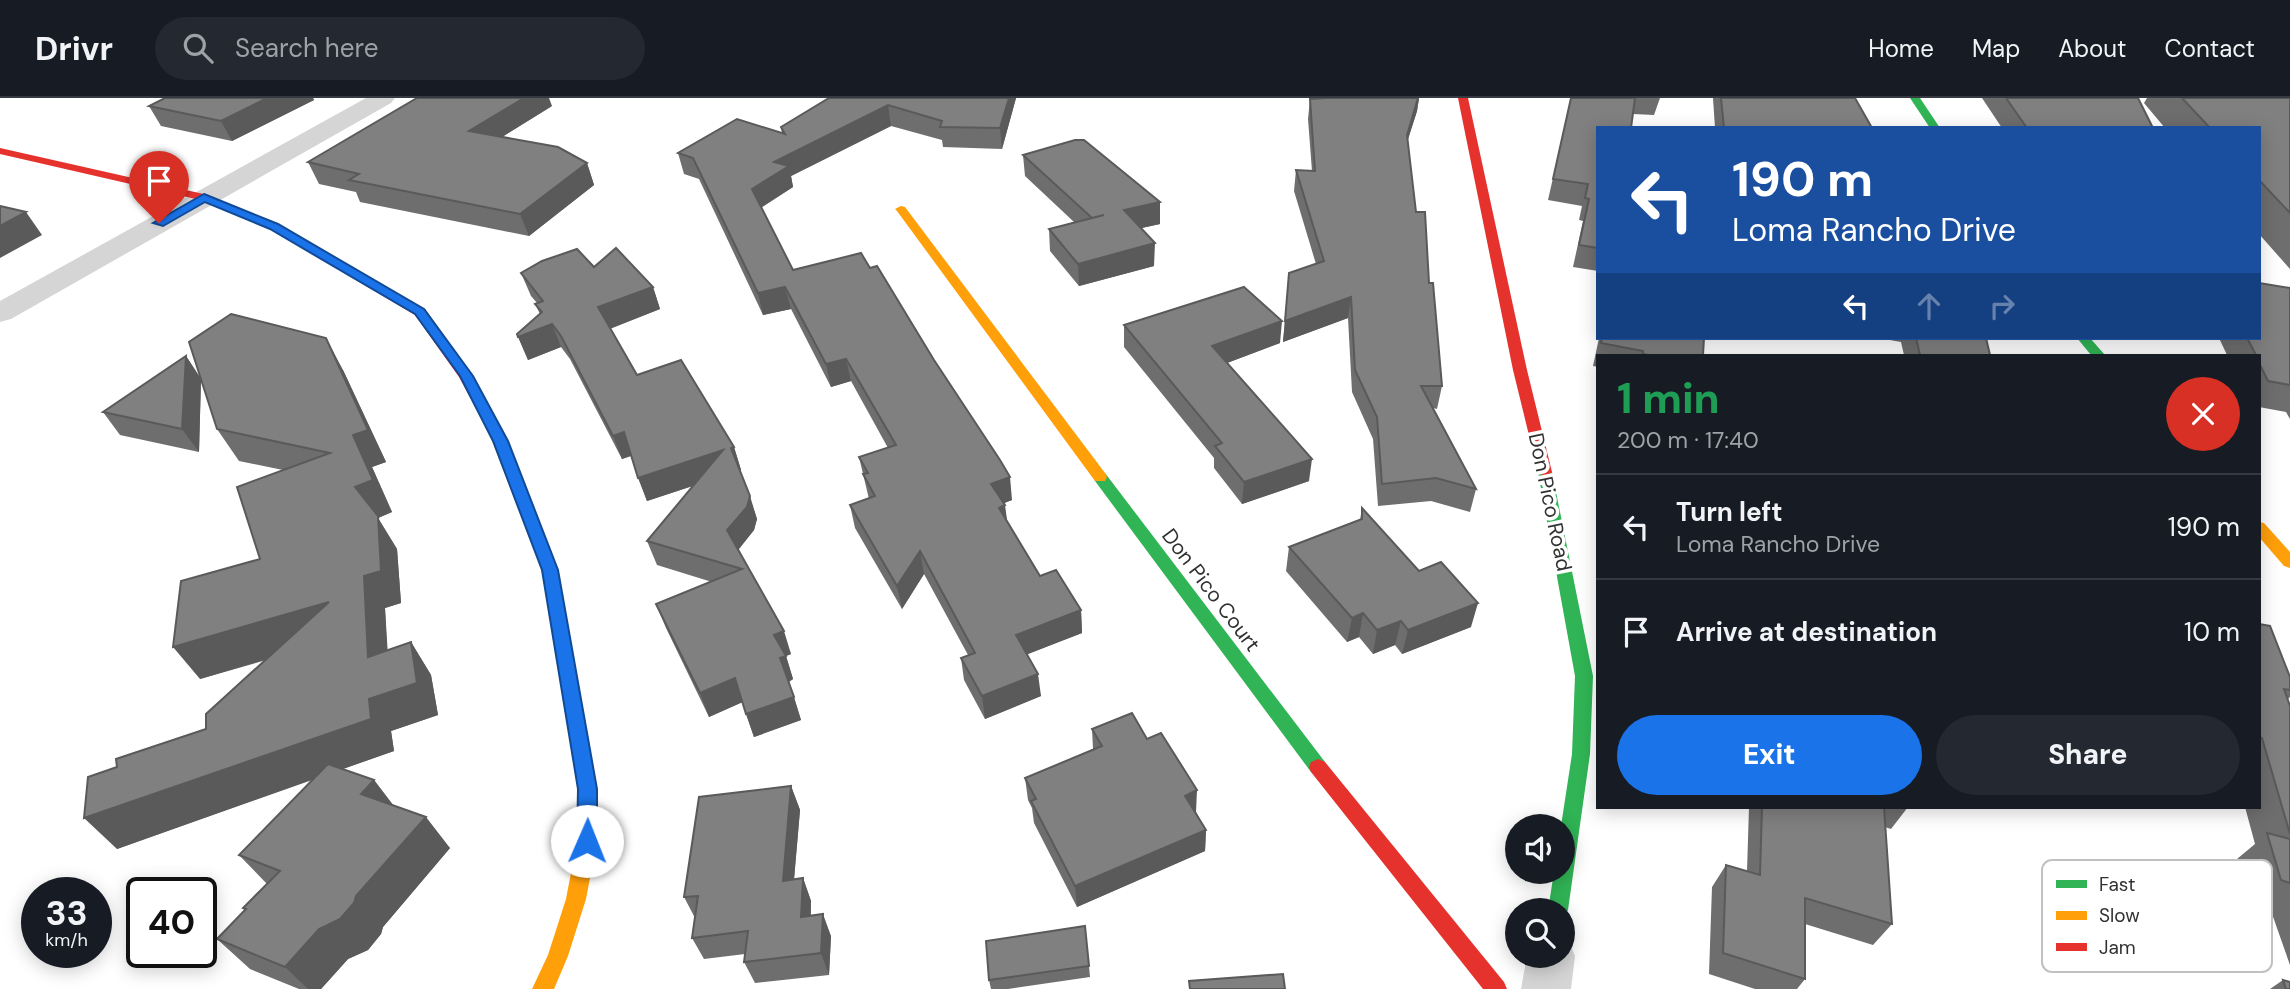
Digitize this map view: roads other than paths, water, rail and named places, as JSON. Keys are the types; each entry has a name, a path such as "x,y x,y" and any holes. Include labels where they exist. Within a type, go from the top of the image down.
{"street":[{"path":"0,313 383,98"},
{"name":"Don Pico Road","path":"1463,98 1520,370 1544,468 1584,676 1581,754 1560,898"},
{"path":"1915,98 1934,126"},
{"path":"0,151 204,197 274,227 420,312 466,376 500,441 550,570 588,789 587,841 576,899 558,956 544,989"},
{"name":"Don Pico Court","path":"901,209 1279,718 1496,989"},
{"path":"2085,340 2097,354"},
{"path":"2261,529 2290,562"},
{"path":"1546,989 1549,968"}]}
